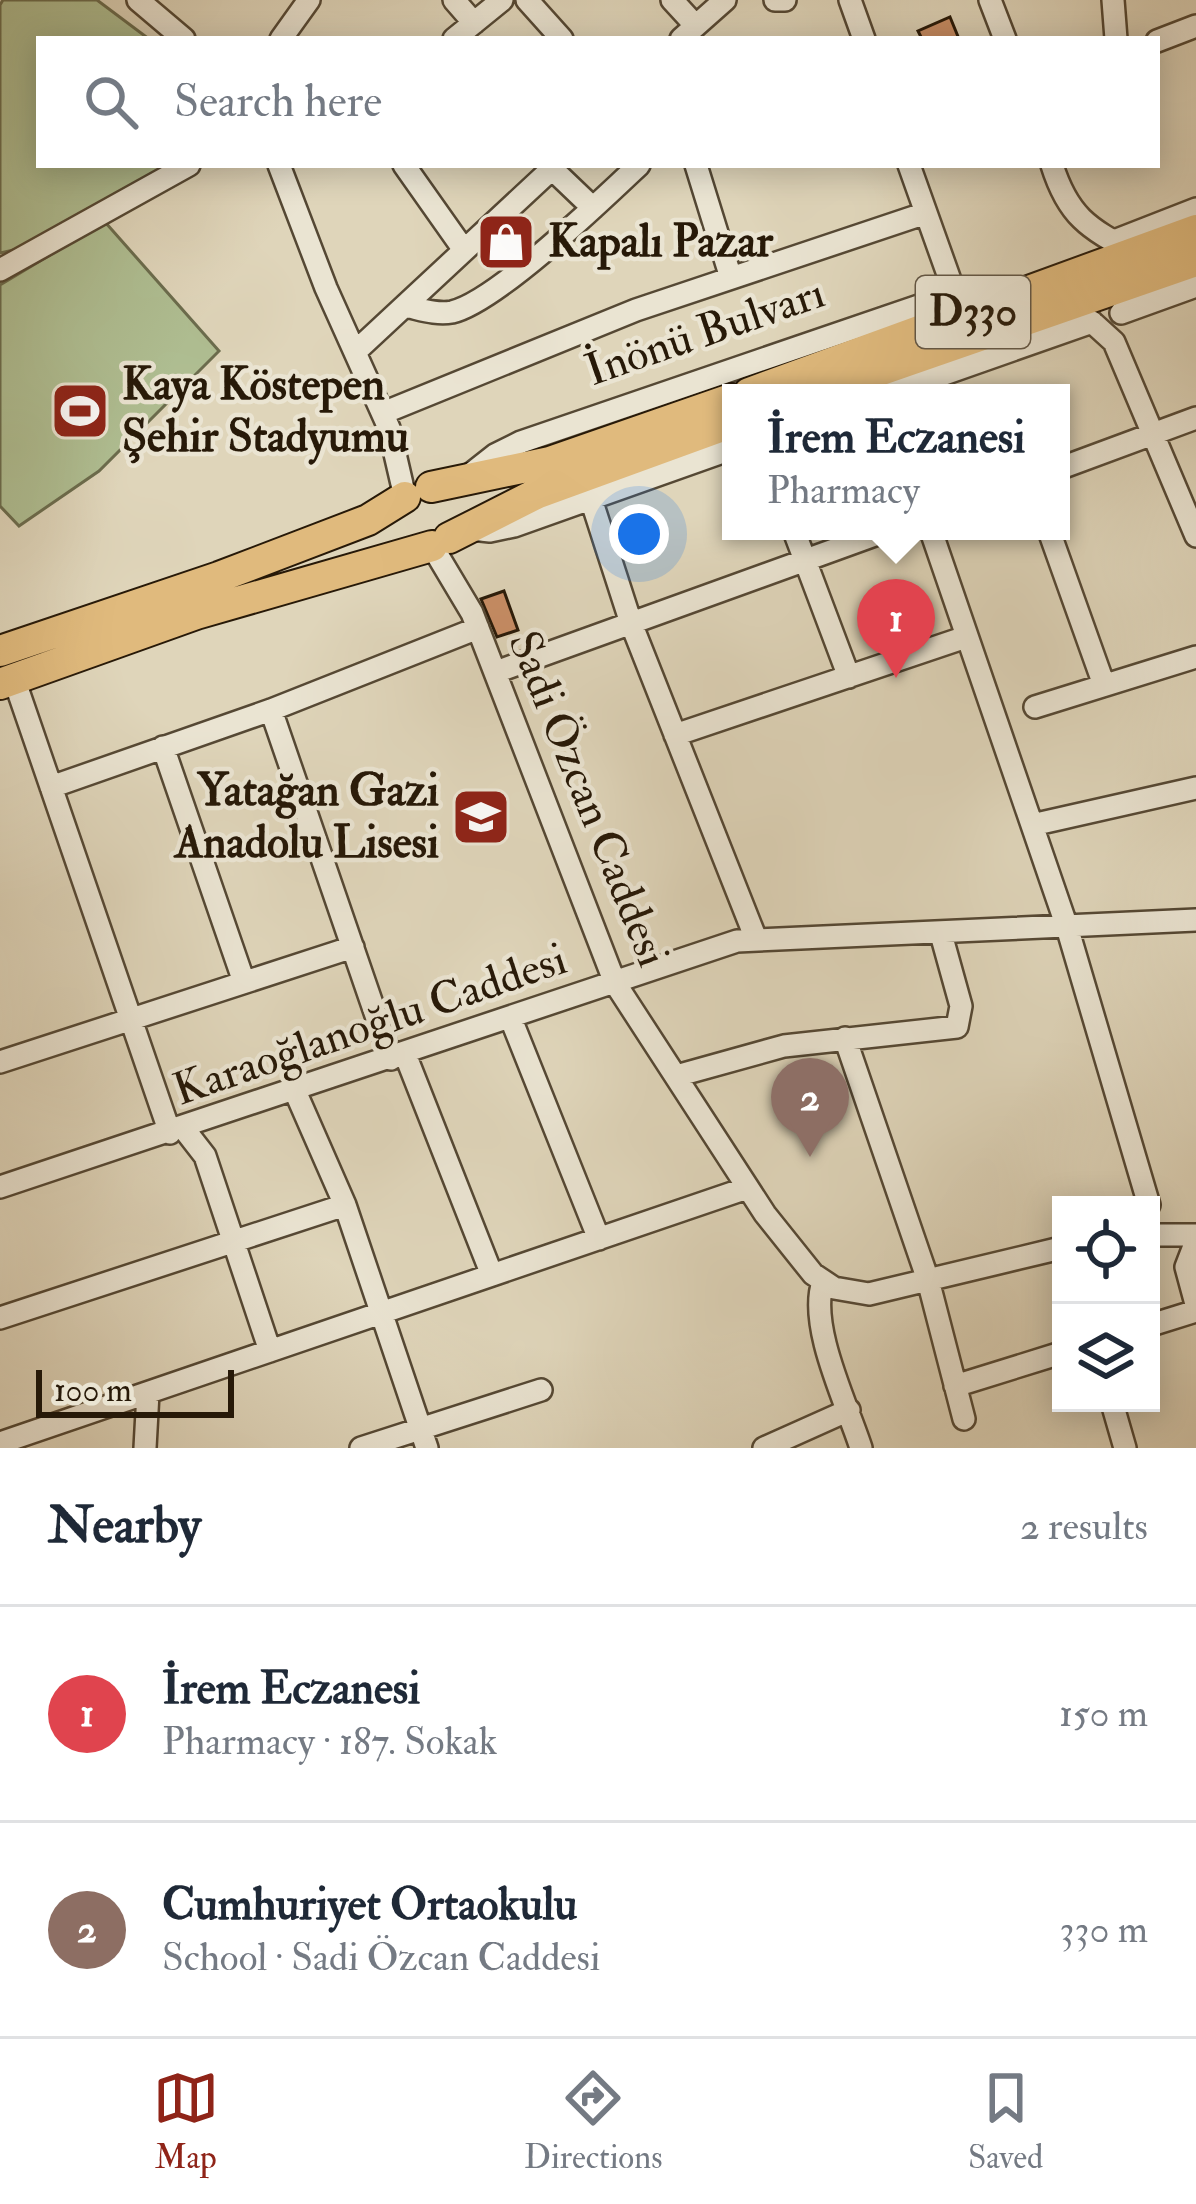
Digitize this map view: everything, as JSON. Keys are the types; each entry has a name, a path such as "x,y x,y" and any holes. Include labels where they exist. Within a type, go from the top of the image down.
{"highway":[{"name":"İnönü Bulvarı","path":"774,384 1196,230"},
{"name":"İnönü Bulvarı","path":"841,384 1056,310 1131,257 1196,261"},
{"name":"İnönü Bulvarı","path":"0,651 219,578 368,520 432,489 550,462 722,402"},
{"name":"İnönü Bulvarı","path":"7,682 196,614 449,537 571,480 722,426"},
{"path":"432,489 448,494 458,511 455,530 449,537 415,543 402,531 398,514 432,489"}],"street":[{"path":"138,0 180,36"},
{"path":"283,36 309,0"},
{"path":"454,0 474,23"},
{"path":"458,36 502,0"},
{"path":"527,0 559,36"},
{"path":"672,0 688,32 724,0"},
{"path":"775,0 785,0"},
{"path":"850,0 860,36"},
{"path":"990,0 1004,36"},
{"path":"1113,0 1116,36"},
{"path":"1160,40 1196,26"},
{"path":"0,270 184,168"},
{"path":"280,168 399,461 432,489"},
{"path":"406,168 464,250"},
{"path":"355,352 550,168"},
{"path":"554,168 593,208"},
{"path":"405,306 440,313 468,305 511,276 636,168"},
{"path":"697,168 731,278"},
{"path":"910,168 956,294 971,296 985,307"},
{"path":"1053,168 1062,198 1094,231 1131,257 1114,342"},
{"name":"İnönü Bulvarı","path":"1131,257 1196,209"},
{"path":"383,413 562,338 926,213"},
{"path":"1121,313 1196,286"},
{"name":"İnönü Bulvarı","path":"432,489 520,442 956,294"},
{"path":"1056,310 1092,322 1114,342 1196,536"},
{"path":"916,384 1092,322"},
{"path":"1070,466 1196,418"},
{"name":"İnönü Bulvarı","path":"449,537 501,529 722,452"},
{"path":"591,499 631,623 756,939"},
{"name":"Sadi Özcan Caddesi","path":"449,537 475,621 615,983 747,1188 823,1282"},
{"path":"797,540 849,676"},
{"path":"496,672 861,540"},
{"path":"934,540 1067,927 1145,1196"},
{"path":"1051,540 1104,686"},
{"path":"51,787 271,710 475,621"},
{"path":"675,736 966,637"},
{"path":"1035,707 1196,657"},
{"path":"7,682 51,787 130,1020 177,1131 205,1156 270,1351"},
{"path":"271,710 352,947 492,1275"},
{"path":"164,747 244,982"},
{"path":"1032,825 1196,788"},
{"name":"Karaoğlanoğlu Caddesi","path":"0,1187 398,1057 710,948 756,939 1196,920"},
{"path":"676,1076 784,1046 957,1027 962,1017 941,934"},
{"path":"0,1062 352,947"},
{"path":"511,1018 599,1238"},
{"path":"844,1038 928,1280 964,1419"},
{"path":"295,1091 345,1205 424,1438"},
{"path":"0,1444 747,1188"},
{"path":"0,1318 345,1205"},
{"path":"1160,1225 1196,1238 1186,1267 1196,1308 1160,1322"},
{"path":"861,1448 819,1314 823,1282 845,1292 869,1294 1052,1249"},
{"path":"955,1386 1052,1356"},
{"path":"361,1448 424,1438 541,1390"},
{"path":"145,1448 148,1393"},
{"path":"764,1448 849,1410"},
{"path":"1115,1412 1125,1448"}],"green space":[{"path":"3,0 97,0 145,36 36,36 36,168 169,168 18,249 0,253"},
{"name":"Kaya Köstepen Şehir Stadyumu","path":"105,222 219,351 99,471 19,526 0,506 0,285"}],"building":[{"path":"950,17 958,36 920,36 918,31"},
{"path":"504,591 518,630 497,637 481,599"}],"place":[{"name":"Kapalı Pazar","path":"506,242"},
{"name":"Kaya Köstepen Şehir Stadyumu","path":"80,411"},
{"name":"İrem Eczanesi","path":"896,678"},
{"name":"Yatağan Gazi Anadolu Lisesi","path":"481,817"},
{"name":"Cumhuriyet Ortaokulu","path":"810,1157"}]}
